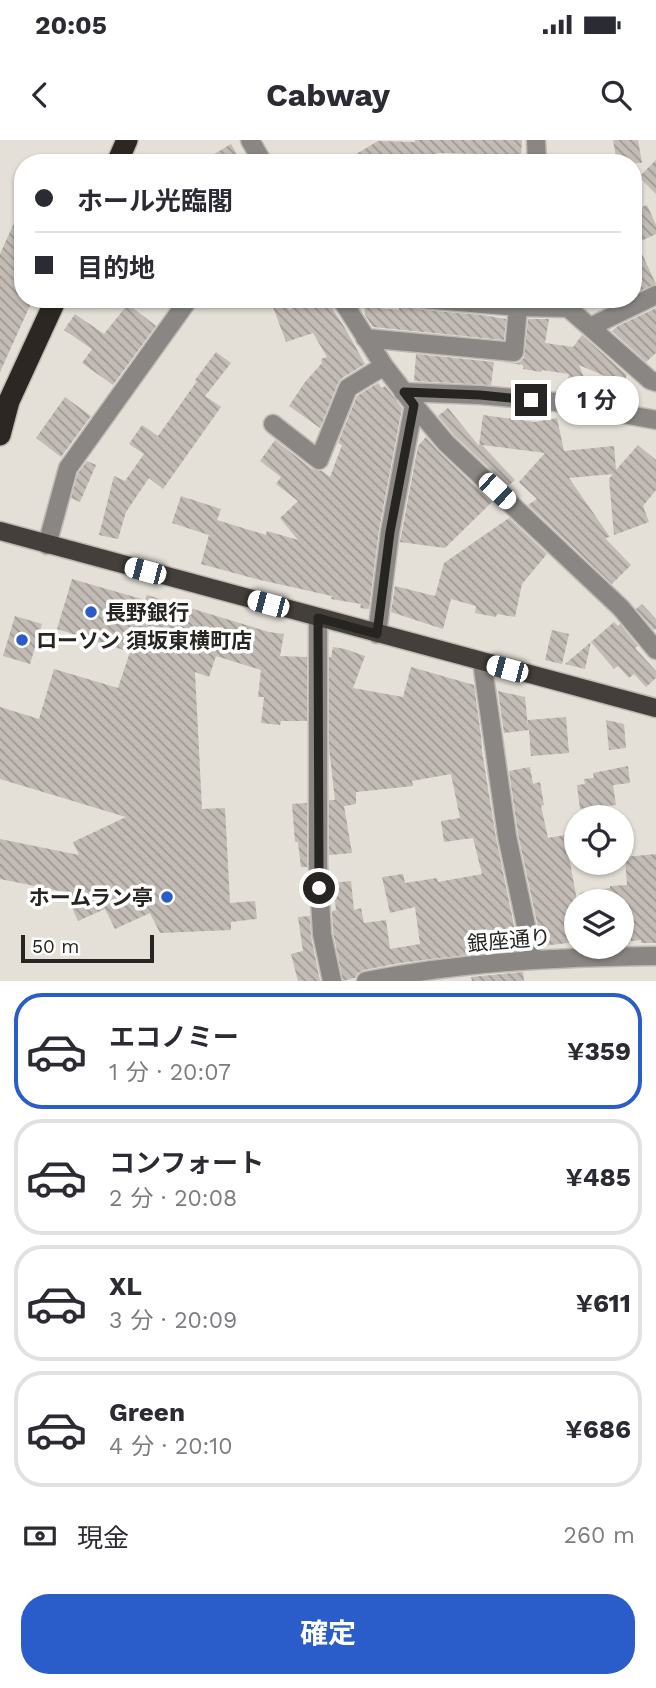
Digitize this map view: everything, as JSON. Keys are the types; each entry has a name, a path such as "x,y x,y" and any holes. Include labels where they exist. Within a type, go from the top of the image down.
{"highway":[{"path":"0,435 9,401 52,308"}],"main road":[{"path":"0,531 656,708"}],"street":[{"path":"47,545 68,468 183,308"},
{"path":"347,308 384,366 446,443 621,608 656,650"},
{"path":"365,338 514,352 518,308"},
{"path":"570,308 650,380 656,382"},
{"path":"590,327 629,308"},
{"path":"273,424 318,460 348,388 384,366"},
{"path":"409,398 480,395 556,402 656,419"},
{"path":"377,634 409,398"},
{"path":"318,618 318,865 322,934 332,981"},
{"path":"482,662 507,836 533,959"},
{"name":"銀座通り","path":"366,981 402,974 533,959 656,956"}],"building":[{"path":"522,140 521,154 356,154 378,141"},
{"path":"613,140 638,140 640,154 615,154"},
{"path":"231,144 237,154 214,154"},
{"path":"656,160 656,194 642,180 642,174"},
{"path":"647,205 656,225 656,234 642,241 642,207"},
{"path":"14,223 14,308 29,308 0,372 0,254"},
{"path":"642,254 656,284 642,290"},
{"path":"125,308 133,308 156,326 113,385 82,363 92,349 64,330 75,314 104,334"},
{"path":"273,308 332,308 365,364 338,383 320,428 289,406 322,363 321,359 327,357 313,333 286,342"},
{"path":"365,308 416,308 506,319 504,340 373,327 365,315"},
{"path":"656,308 656,353 646,362 612,331"},
{"path":"528,319 549,319 545,343 573,347 582,335 627,375 623,384 579,365 592,397 565,392 569,374 523,369 523,365 503,362 518,363 524,358"},
{"path":"216,352 231,363 205,396 221,407 163,489 149,478 126,512 118,539 99,535 114,476 125,481 144,454 129,444 142,425 158,436"},
{"path":"416,354 494,362 491,385 414,381"},
{"path":"378,383 382,388 385,386 402,408 379,530 369,609 360,608 361,604 331,599 332,596 201,564 209,535 172,523 181,496 221,509 217,520 266,535 267,531 298,540 280,518 298,501 276,484 281,477 260,461 275,440 312,469 322,471 330,477 342,445 338,443 357,396"},
{"path":"65,397 91,416 61,457 36,438"},
{"path":"448,408 479,446 483,415 535,422 557,418 564,451 614,446 616,470 638,445 656,460 656,490 643,506 649,522 614,535 609,479 613,474 569,478 610,537 605,538 631,565 612,584 528,505 537,499 519,482 545,453 482,445 515,480 508,486 454,435 438,416"},
{"path":"426,437 492,502 445,548 400,542 418,446"},
{"path":"87,461 96,465 80,502 71,498 78,473"},
{"path":"509,518 547,554 522,584 515,617 475,613 476,606 451,599 443,629 391,612 395,586 435,596 444,563"},
{"path":"72,579 145,600 147,595 269,632 284,634 280,656 307,657 307,721 281,721 280,725 261,723 264,697 258,697 261,670 216,656 209,677 195,672 202,809 225,808 230,903 255,901 257,919 231,922 231,930 160,933 150,913 115,929 105,909 78,921 65,892 0,879 0,839 79,855 73,842 126,817 0,779 0,707 39,719 54,669 118,688 130,652 57,629"},
{"path":"642,604 656,619 656,629 654,630 636,609"},
{"name":"ローソン 須坂東横町店","path":"15,616 42,624 30,664 3,656"},
{"path":"614,622 618,626 620,624 638,646 635,648 656,671 656,678 646,687 634,674 629,678 618,666 614,669 591,642"},
{"path":"552,630 569,634 562,664 545,660"},
{"path":"591,642 585,669 565,664"},
{"path":"333,647 365,656 353,688 403,697 411,667 474,685 496,838 519,950 400,963 364,970 355,978 343,981 333,932 332,911 336,910 333,883 351,881 354,910 361,908 364,923 386,920 390,949 420,944 415,907 390,913 382,877 403,874 405,883 437,878 438,882 482,874 473,838 444,842 441,821 460,818 451,774 412,781 413,786 356,792 356,804 344,806 352,853 329,855 329,800 335,800 329,748 329,657"},
{"path":"498,691 525,697 528,727 528,720 566,717 569,753 531,756 529,730 504,733"},
{"path":"606,720 624,724 626,748 609,750"},
{"path":"628,766 630,783 613,785 616,805 580,805 577,785 585,784 584,779 594,778 593,773"},
{"path":"530,767 533,784 540,782 544,805 541,806 548,838 564,835 564,875 572,875 575,889 564,889 564,943 542,946 518,834 509,771"},
{"path":"307,803 307,867 301,867 298,842 295,842 292,804"},
{"path":"656,854 656,943 634,941 634,889 604,889 627,885 626,875 634,875 634,856"},
{"path":"310,916 320,981 298,981 291,954 303,951 298,917"},
{"path":"523,972 524,981 472,981 471,977"}],"place":[{"name":"長野銀行","path":"91,612"},
{"name":"ローソン 須坂東横町店","path":"22,640"},
{"name":"ホームラン亭","path":"167,897"}],"route":[{"path":"319,888 318,618 377,634 390,532 414,405 404,392 531,400"}]}
